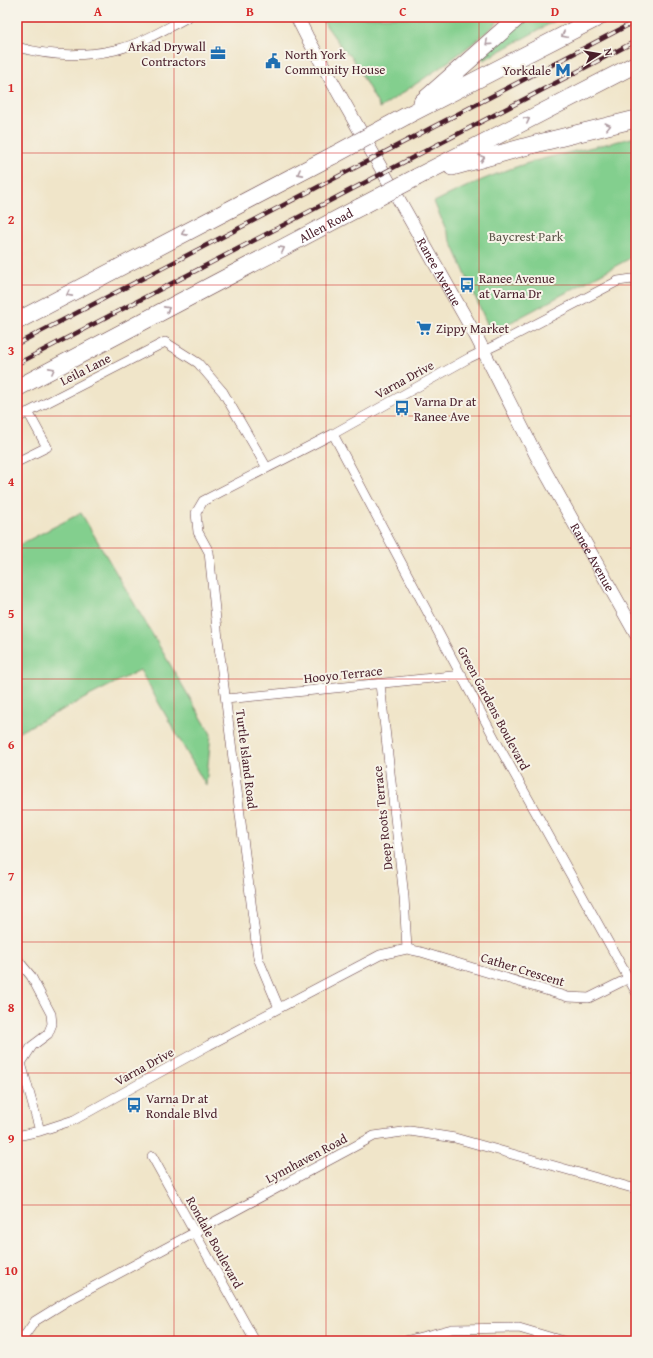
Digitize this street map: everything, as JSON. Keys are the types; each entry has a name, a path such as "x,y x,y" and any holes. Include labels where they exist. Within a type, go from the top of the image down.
{"highway":[{"path":"406,116 518,17"},
{"path":"17,321 406,116 599,17"},
{"name":"Allen Road","path":"17,388 417,176 636,64"},
{"path":"609,78 636,68"},
{"path":"417,176 636,119"}],"street":[{"path":"17,47 58,55 116,50 143,40 188,17"},
{"name":"Ranee Avenue","path":"297,17 484,351 536,455 636,634"},
{"name":"Varna Drive","path":"196,513 203,501 333,434 469,358 618,281 634,281"},
{"name":"Leila Lane","path":"17,418 165,342 198,363 223,392 267,468"},
{"path":"17,462 47,446 28,412"},
{"name":"Green Gardens Boulevard","path":"333,434 496,741 636,992"},
{"name":"Turtle Island Road","path":"196,513 198,532 209,552 218,639 258,958 279,1008"},
{"name":"Hooyo Terrace","path":"226,699 462,675"},
{"name":"Deep Roots Terrace","path":"380,684 404,897 407,949"},
{"name":"Varna Drive","path":"17,1136 40,1131 74,1120 159,1072 380,955 407,949"},
{"name":"Cather Crescent","path":"407,949 568,997 589,998 629,978"},
{"path":"17,959 31,976 51,1014 52,1024 48,1034 32,1046 19,1062 40,1131"},
{"name":"Lynnhaven Road","path":"21,1341 35,1321 69,1300 374,1136 410,1130 455,1138 636,1190"},
{"name":"Rondale Boulevard","path":"152,1156 254,1341"},
{"path":"406,1341 452,1329 519,1328 563,1341"}],"green space":[{"path":"320,17 503,17 459,54 380,108 351,56 345,52"},
{"path":"526,17 562,17 484,60 482,57"},
{"name":"Baycrest Park","path":"636,137 636,255 491,333 434,202 509,169 535,161"},
{"path":"81,513 211,734 206,786 140,670 17,733 17,546"}],"railway":[{"path":"17,344 636,21"},
{"path":"17,364 636,41"}],"place":[{"name":"Arkad Drywall Contractors","path":"218,53"},
{"name":"North York Community House","path":"273,61"},
{"name":"Yorkdale","path":"563,70"},
{"name":"Ranee Avenue at Varna Dr","path":"467,285"},
{"name":"Zippy Market","path":"424,328"},
{"name":"Varna Dr at Ranee Ave","path":"402,408"},
{"name":"Varna Dr at Rondale Blvd","path":"134,1105"}]}
